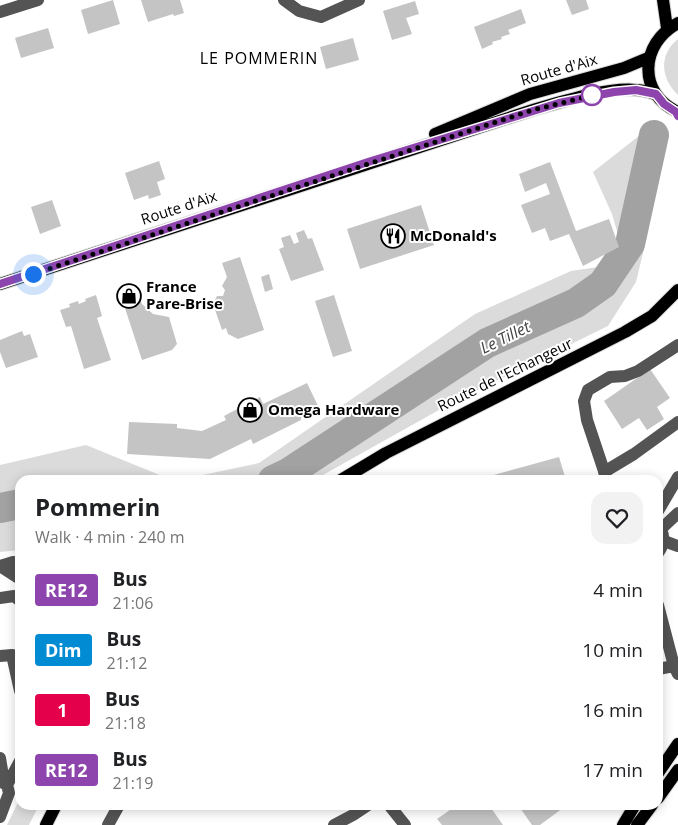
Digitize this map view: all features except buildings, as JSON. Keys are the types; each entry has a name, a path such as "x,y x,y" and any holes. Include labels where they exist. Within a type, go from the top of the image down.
{"main road":[{"path":"663,0 673,26 658,38 648,58 649,78 656,94 664,104 677,113"},
{"name":"Route d'Aix","path":"368,162 530,94 624,68 648,58"},
{"name":"Route d'Aix","path":"0,284 368,162 559,103 626,90 656,94"},
{"name":"Route de l'Echangeur","path":"349,475 386,453 625,332 652,316 678,290"},
{"path":"663,766 678,744"},
{"path":"663,791 678,770"},
{"path":"46,825 54,810"},
{"path":"623,825 632,810"},
{"path":"637,825 648,810"}],"street":[{"path":"0,12 38,0"},
{"path":"284,0 299,12 321,16 359,0"},
{"path":"606,475 585,412 584,401 588,390 610,377 625,376 638,371 678,345"},
{"path":"607,475 678,422"},
{"path":"663,502 678,477"},
{"path":"663,530 678,513"},
{"path":"663,534 678,546"},
{"path":"0,566 15,563"},
{"path":"0,566 15,576"},
{"path":"0,598 15,597"},
{"path":"663,622 677,670 663,669"},
{"path":"0,656 12,655 15,669"},
{"path":"0,758 4,791 0,817"},
{"path":"4,791 15,770"},
{"path":"4,791 15,781"},
{"path":"108,825 116,810"},
{"path":"334,825 360,810"},
{"path":"393,810 402,821"}],"shaded area":[{"path":"678,39 678,95 668,82 664,67 667,52"},
{"path":"640,135 659,147 652,187 647,236 636,282 608,326 455,401 323,475 203,475 259,463 475,314 571,271 605,266 622,248 612,214 593,172"},
{"path":"86,445 160,475 15,475 15,550 0,552 0,465"},
{"path":"15,808 15,810 36,810 29,825 7,825"}],"waterway":[{"name":"Le Tillet","path":"284,475 487,343 576,303 603,284 630,244 654,135"},
{"name":"Le Tillet","path":"0,508 15,505"}],"bus line":[{"name":"RE12","path":"0,284 368,162 533,110 583,97 626,90 656,94 678,116"}],"place":[{"name":"McDonald's","path":"393,236"},
{"name":"France Pare-Brise","path":"129,296"},
{"name":"Omega Hardware","path":"250,410"}],"district":[{"name":"LE POMMERIN","path":"259,58"}],"route":[{"path":"33,274 368,162 533,110 598,94 592,95"}]}
